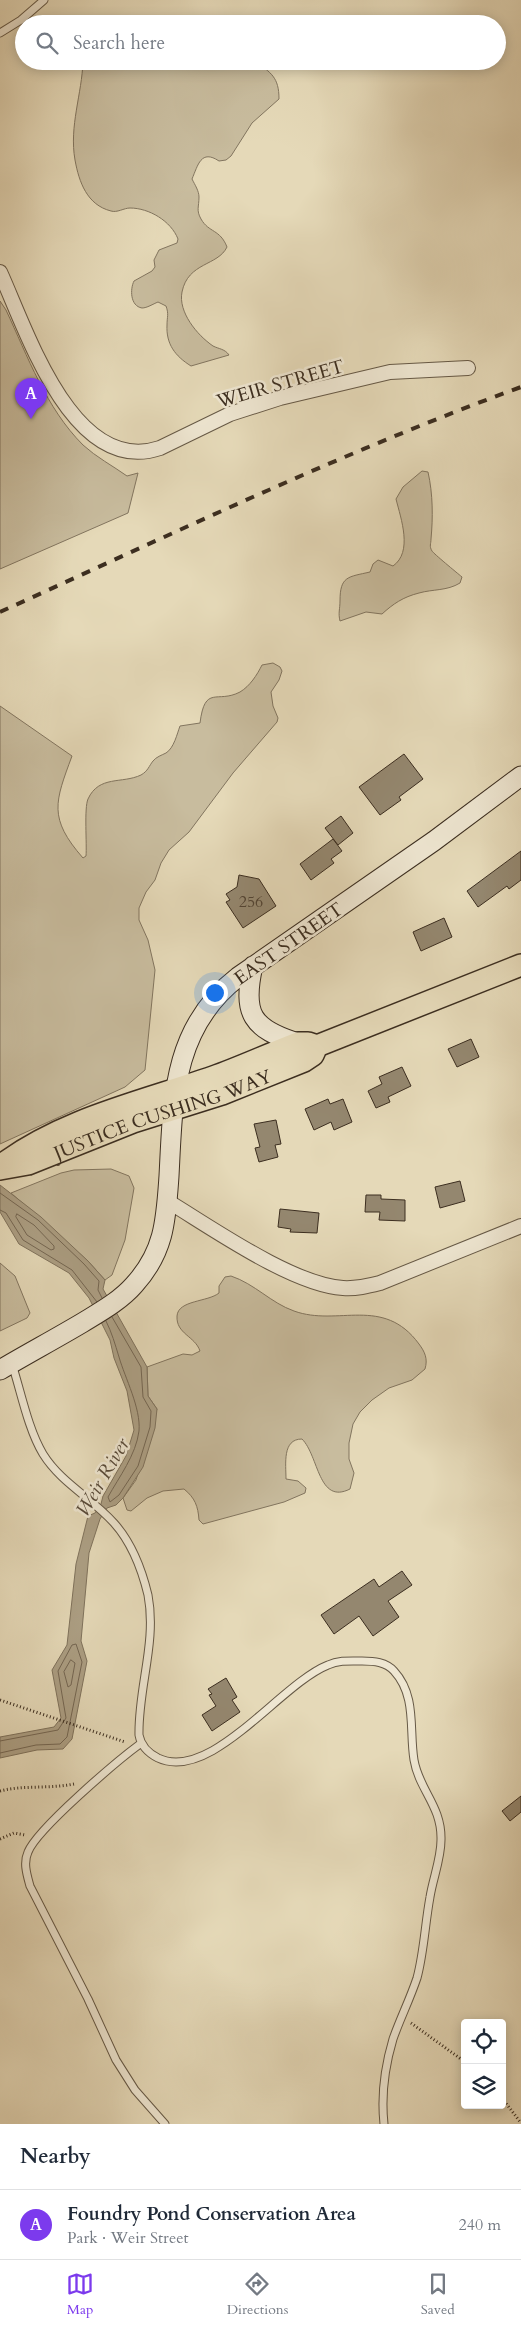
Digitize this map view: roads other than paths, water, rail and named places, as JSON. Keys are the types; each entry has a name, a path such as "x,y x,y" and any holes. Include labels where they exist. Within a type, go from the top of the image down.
{"main road":[{"name":"EAST STREET","path":"6,1366 104,1310 134,1286 154,1257 162,1236 168,1202 173,1110 182,1058 199,1018 219,993 253,966 434,841 521,776"},
{"name":"JUSTICE CUSHING WAY","path":"0,1167 23,1148 125,1104 307,1045 521,965"},
{"path":"253,966 248,996 249,1007 255,1021 268,1032 307,1045"},
{"name":"JUSTICE CUSHING WAY","path":"0,1167 28,1164 133,1122 222,1094 304,1061 312,1055 307,1045"}],"street":[{"name":"WEIR STREET","path":"0,272 40,360 68,408 80,424 95,437 115,448 126,451 148,452 160,448 230,414 280,398 390,372 468,368"},
{"path":"168,1202 257,1255 288,1271 341,1288 358,1288 388,1280 521,1226"}],"lane":[{"path":"27,15 44,0"},
{"path":"0,34 15,24"},
{"path":"6,1366 40,1448 56,1471 114,1523 126,1541 141,1571 148,1596 150,1642 139,1724 140,1744 155,1757 179,1763 217,1748 307,1676 329,1664 341,1661 375,1662 386,1665 395,1671 410,1703 413,1716 415,1767 436,1809 441,1841 418,1972 393,2041 386,2070 384,2124"},
{"path":"140,1744 64,1810 36,1840 28,1851 26,1859 30,1886 88,1999 112,2054 135,2090 165,2124"}],"water":[{"path":"0,1185 41,1217 88,1261 105,1280 103,1289 147,1367 148,1396 157,1409 155,1428 143,1467 123,1498 116,1505 107,1508 100,1519 89,1553 81,1641 87,1661 72,1739 63,1749 37,1750 0,1758 0,1737 54,1727 61,1718 52,1670 67,1645 76,1564 88,1516 95,1513 101,1504 103,1496 126,1456 134,1430 127,1391 114,1358 110,1340 89,1298 69,1273 19,1244 0,1212"}],"railway":[{"path":"0,612 323,466 521,387"}],"place":[{"name":"Foundry Pond Conservation Area","path":"31,419"}],"water label":[{"name":"Weir River","path":"102,1477"}]}
